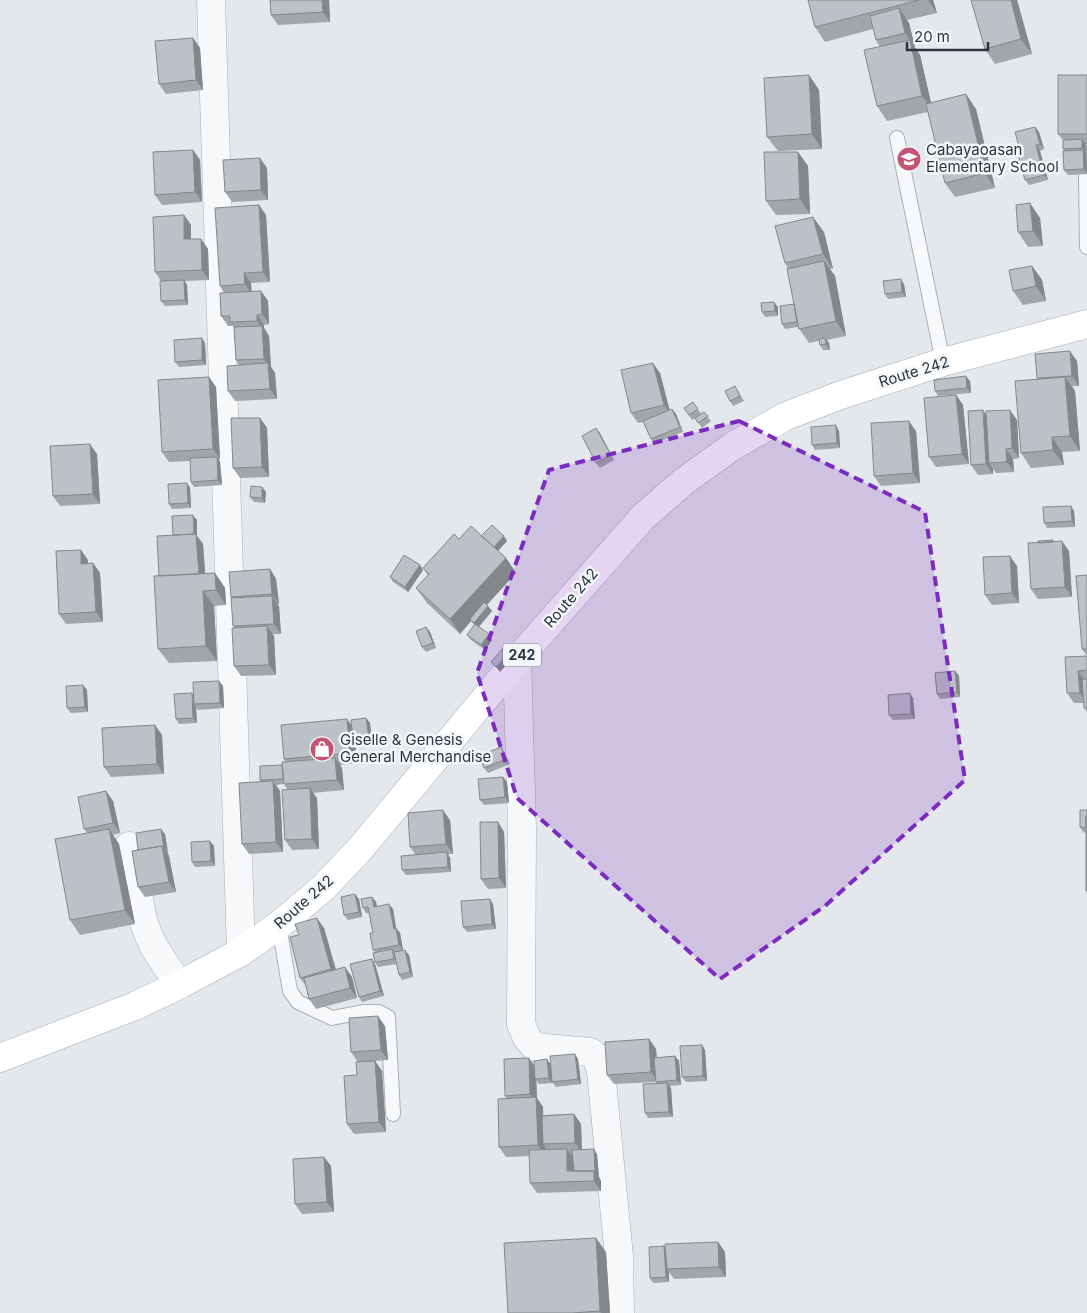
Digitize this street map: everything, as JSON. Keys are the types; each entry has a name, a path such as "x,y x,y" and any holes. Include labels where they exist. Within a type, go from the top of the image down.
{"main road":[{"name":"Route 242","path":"0,1058 135,1006 241,952 279,925 323,888 360,849 517,660 643,517 683,482 733,446 786,416 841,395 943,362 1087,324"}],"street":[{"path":"211,0 241,952"},
{"path":"517,660 522,828 521,1024 527,1038 535,1048 590,1052 597,1058 601,1072 618,1246 620,1313"},
{"path":"129,846 143,920 148,934 154,947 179,985"}],"lane":[{"path":"897,138 943,362"},
{"path":"1086,176 1087,247"},
{"path":"279,925 290,991 298,1002 332,1018 363,1012 379,1012 388,1017 393,1114"}],"highlighted area":[{"path":"739,421 925,512 965,780 825,906 720,979 517,798 477,673 549,470"}],"building":[{"path":"270,0 322,0 323,12 271,15"},
{"path":"808,0 919,0 815,27"},
{"path":"971,0 1011,0 1021,39 985,49"},
{"path":"899,8 905,33 876,40 870,16"},
{"path":"193,38 196,80 159,84 155,41"},
{"path":"910,40 922,96 877,106 864,50"},
{"path":"809,75 812,134 767,137 764,78"},
{"path":"1058,75 1087,75 1087,134 1058,134"},
{"path":"966,94 985,173 945,183 926,104"},
{"path":"1035,127 1040,144 1036,145 1044,175 1025,180 1017,151 1020,150 1015,132"},
{"path":"1082,139 1082,148 1063,149 1063,140"},
{"path":"1085,146 1087,146 1087,161 1086,161"},
{"path":"193,150 195,192 155,195 153,152"},
{"path":"1083,150 1084,169 1064,170 1063,151"},
{"path":"764,152 798,152 800,199 766,201"},
{"path":"260,158 261,190 225,192 223,160"},
{"path":"1030,203 1033,231 1018,232 1016,205"},
{"path":"259,205 263,272 244,273 245,284 220,286 215,208"},
{"path":"184,215 184,239 201,239 202,270 155,272 153,217"},
{"path":"813,217 823,254 785,263 775,226"},
{"path":"824,261 836,321 799,329 787,269"},
{"path":"1032,266 1036,286 1013,291 1009,270"},
{"path":"901,279 902,292 885,294 883,281"},
{"path":"184,280 185,300 161,301 160,281"},
{"path":"261,291 262,314 257,315 257,321 230,322 230,316 221,316 220,293"},
{"path":"774,302 775,311 762,312 761,303"},
{"path":"794,304 797,322 782,324 780,306"},
{"path":"262,326 264,359 236,360 234,327"},
{"path":"202,338 202,360 175,362 174,340"},
{"path":"825,338 826,344 820,345 819,339"},
{"path":"1070,351 1072,376 1037,378 1035,354"},
{"path":"268,363 270,389 228,391 227,366"},
{"path":"653,363 664,405 631,413 621,370"},
{"path":"966,376 967,388 935,391 934,380"},
{"path":"209,377 213,449 162,452 158,380"},
{"path":"1065,377 1070,436 1052,437 1053,450 1021,453 1015,381"},
{"path":"735,386 740,396 730,401 725,391"},
{"path":"956,395 962,454 929,457 924,398"},
{"path":"693,402 698,409 689,415 684,408"},
{"path":"672,409 680,427 651,439 643,421"},
{"path":"983,410 986,464 971,465 968,411"},
{"path":"1010,410 1012,448 1006,449 1007,462 989,463 986,411"},
{"path":"704,412 708,416 698,423 695,418"},
{"path":"231,418 260,418 262,467 233,468"},
{"path":"909,421 913,473 874,476 871,423"},
{"path":"836,425 837,443 812,445 811,427"},
{"path":"596,428 611,455 596,463 582,436"},
{"path":"90,444 93,494 53,496 50,446"},
{"path":"217,457 218,480 191,482 190,458"},
{"path":"187,483 188,503 169,504 168,484"},
{"path":"251,486 262,487 262,498 250,497"},
{"path":"1071,506 1072,521 1044,523 1043,507"},
{"path":"193,515 194,534 173,535 172,516"},
{"path":"492,525 504,536 494,547 481,536"},
{"path":"471,526 506,558 450,619 416,588 429,574 423,568 454,534 459,539"},
{"path":"196,534 199,574 159,576 157,536"},
{"path":"1053,540 1053,542 1038,543 1038,541"},
{"path":"1062,541 1065,587 1031,589 1028,543"},
{"path":"81,550 81,564 93,563 96,612 59,614 56,551"},
{"path":"404,555 420,565 405,587 390,577"},
{"path":"1010,556 1012,593 985,595 983,557"},
{"path":"270,569 272,594 231,597 229,572"},
{"path":"215,573 216,590 203,591 206,646 158,649 154,576"},
{"path":"1087,575 1087,649 1082,649 1076,576"},
{"path":"272,596 274,624 233,626 231,598"},
{"path":"484,602 488,606 474,623 470,619"},
{"path":"475,624 489,634 481,645 467,635"},
{"path":"267,626 269,665 234,666 232,628"},
{"path":"426,627 433,643 422,647 416,631"},
{"path":"503,648 509,653 496,667 491,662"},
{"path":"1087,656 1087,670 1078,671 1080,693 1067,693 1065,657"},
{"path":"955,671 957,692 937,694 935,673"},
{"path":"1082,679 1087,679 1087,708 1084,708"},
{"path":"219,681 220,703 194,704 193,682"},
{"path":"83,685 85,707 67,708 66,686"},
{"path":"192,693 193,718 176,719 174,694"},
{"path":"910,693 911,714 889,715 888,695"},
{"path":"366,718 369,738 353,740 351,720"},
{"name":"Giselle & Genesis General Merchandise","path":"347,719 350,753 284,759 281,725"},
{"path":"155,725 157,764 104,767 102,728"},
{"path":"501,747 506,759 484,768 479,756"},
{"path":"335,758 337,780 284,784 282,762"},
{"path":"282,765 283,779 260,780 260,766"},
{"path":"503,777 505,797 480,800 478,779"},
{"path":"273,781 276,842 242,844 239,783"},
{"path":"310,788 312,839 285,840 282,790"},
{"path":"106,791 113,823 84,829 78,797"},
{"path":"443,810 446,844 410,847 408,813"},
{"path":"1080,810 1087,810 1086,828 1080,827"},
{"path":"1087,816 1087,891 1086,891"},
{"path":"480,822 498,822 499,878 481,879"},
{"path":"109,829 125,910 70,920 55,839"},
{"path":"161,829 164,848 162,846 138,850 136,833"},
{"path":"210,841 211,861 192,862 191,842"},
{"path":"162,846 169,882 138,887 132,851"},
{"path":"447,852 448,867 402,870 401,856"},
{"path":"355,894 359,912 344,915 341,897"},
{"path":"372,897 374,907 389,904 399,945 373,950 370,933 373,933 368,907 363,908 361,899"},
{"path":"490,899 492,924 463,927 461,901"},
{"path":"317,918 331,969 300,978 290,937 299,935 295,924"},
{"path":"392,949 394,959 375,962 373,953"},
{"path":"405,950 410,972 399,975 394,952"},
{"path":"372,959 380,991 359,997 350,964"},
{"path":"345,967 350,988 309,999 304,978"},
{"path":"378,1016 381,1050 351,1052 349,1018"},
{"path":"649,1039 651,1072 607,1075 605,1042"},
{"path":"702,1045 703,1076 682,1077 680,1046"},
{"path":"575,1054 578,1079 552,1082 550,1056"},
{"path":"675,1056 677,1080 656,1082 654,1058"},
{"path":"529,1058 530,1094 505,1096 504,1059"},
{"path":"547,1059 549,1078 535,1079 534,1061"},
{"path":"375,1061 379,1122 347,1124 344,1076 357,1075 356,1062"},
{"path":"667,1083 669,1112 645,1113 643,1084"},
{"path":"536,1097 538,1145 499,1147 498,1099"},
{"path":"574,1114 575,1143 543,1144 542,1116"},
{"path":"567,1149 567,1171 594,1171 594,1181 530,1183 529,1150"},
{"path":"594,1149 595,1172 574,1171 572,1150"},
{"path":"324,1157 327,1202 295,1204 293,1159"},
{"path":"596,1238 600,1311 508,1313 504,1243"},
{"path":"718,1242 719,1267 667,1269 665,1244"},
{"path":"664,1246 666,1277 650,1278 649,1247"}],"place":[{"name":"Cabayaoasan Elementary School","path":"909,159"},
{"name":"Giselle & Genesis General Merchandise","path":"322,749"}]}
